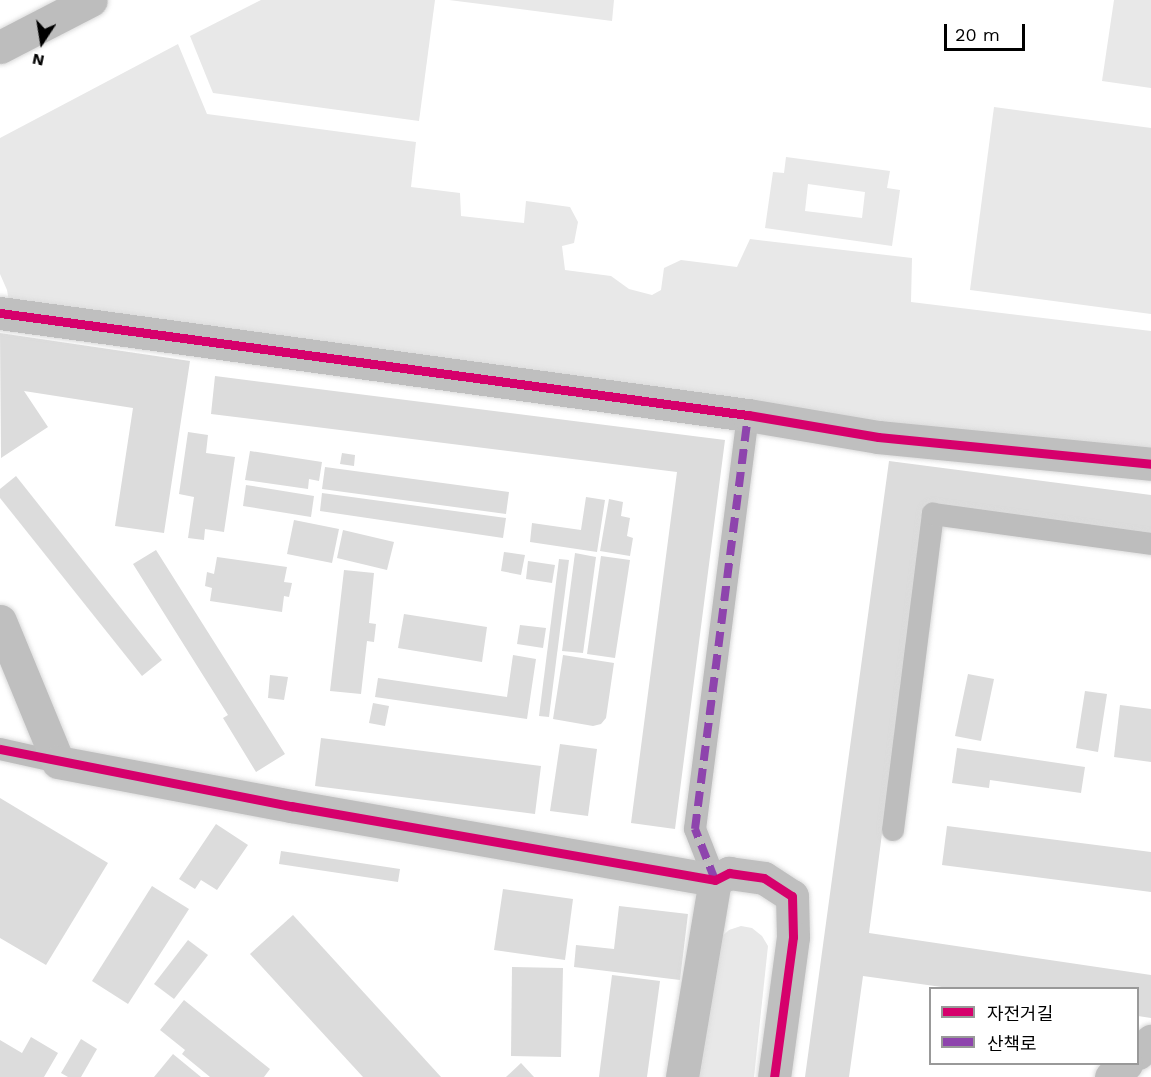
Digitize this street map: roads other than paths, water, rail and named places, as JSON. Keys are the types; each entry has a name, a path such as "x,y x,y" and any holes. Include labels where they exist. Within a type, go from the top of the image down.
{"main road":[{"path":"0,47 91,0"}],"street":[{"path":"0,313 748,415 878,437 1151,464"},
{"path":"682,1077 715,880 695,829 748,415"},
{"path":"893,830 933,514 1151,544"},
{"path":"0,621 58,762"},
{"path":"0,749 58,762 715,880 729,873 764,878 792,896 794,937 774,1077"},
{"path":"1139,1051 1151,1041"},
{"path":"1111,1077 1125,1065"}]}
